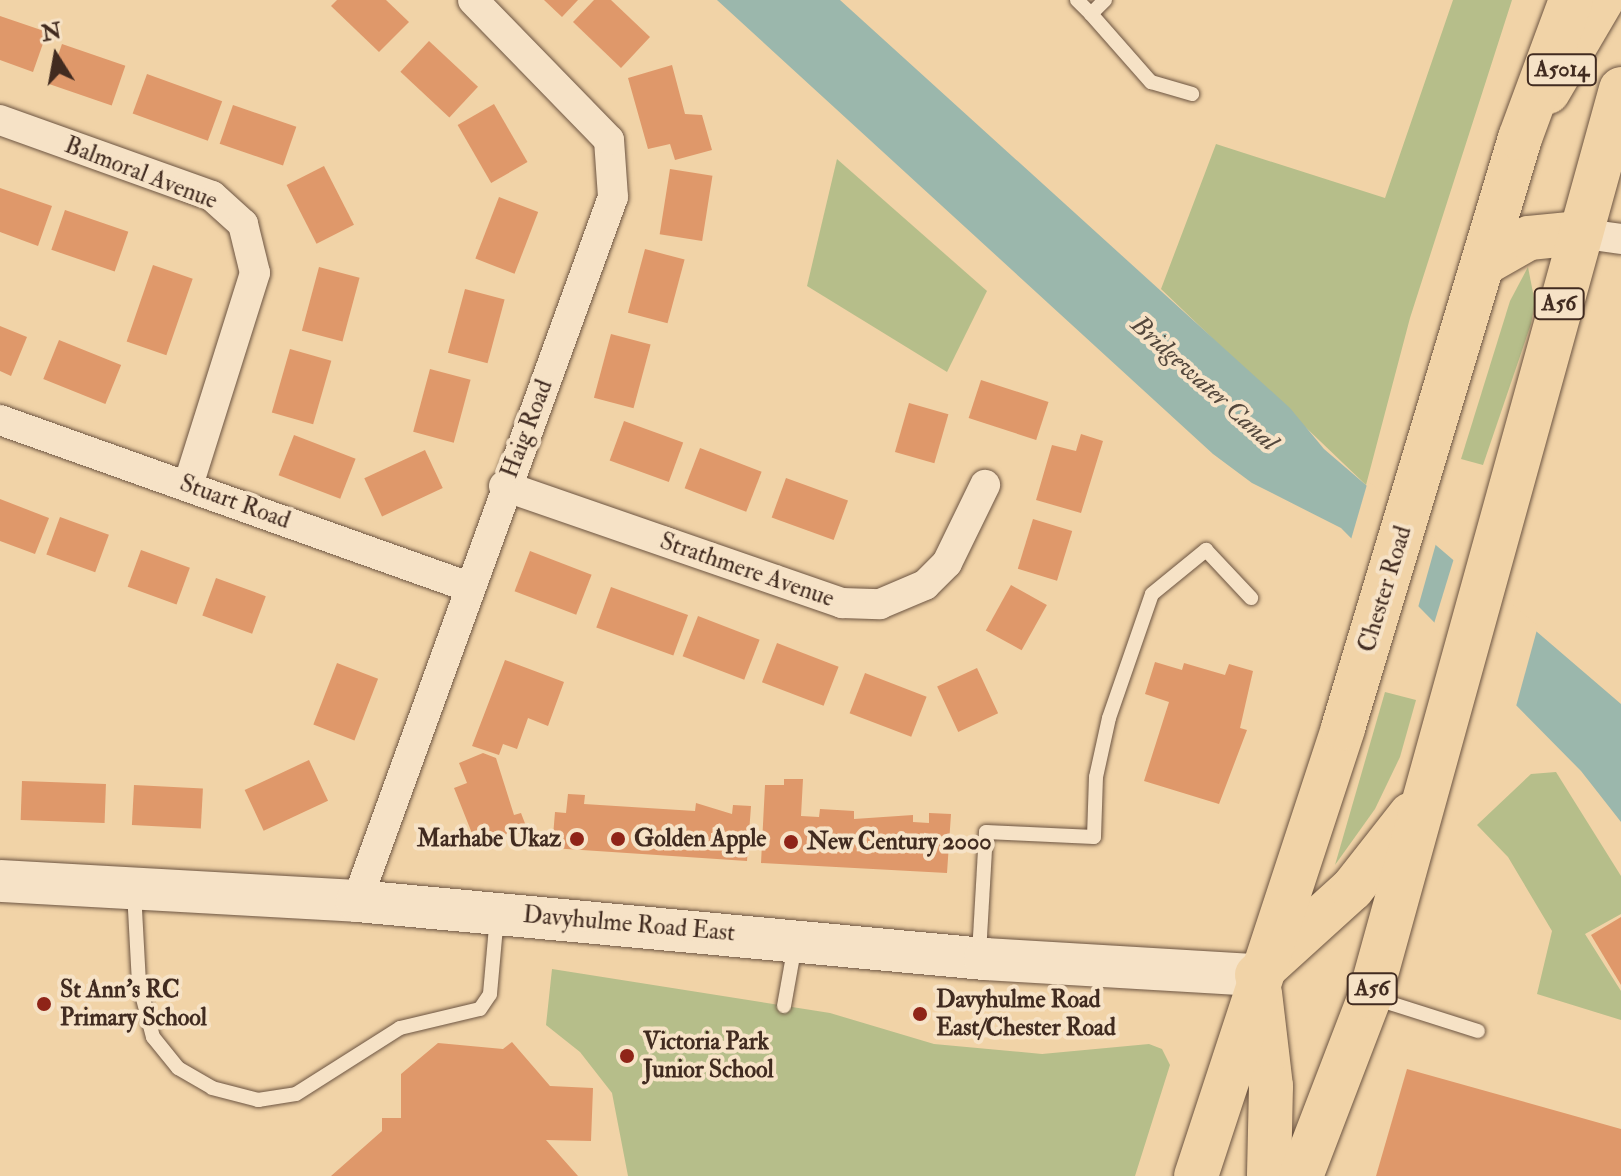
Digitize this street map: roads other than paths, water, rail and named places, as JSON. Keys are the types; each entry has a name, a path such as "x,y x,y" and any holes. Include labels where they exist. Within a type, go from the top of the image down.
{"main road":[{"name":"Chester Road","path":"1196,1176 1257,975 1364,657 1520,138 1571,0"},
{"name":"A5014","path":"1520,138 1602,0"},
{"name":"A56","path":"1301,1176 1370,996 1504,517 1578,233 1621,89"},
{"path":"1483,264 1529,238 1578,233"},
{"path":"1269,1176 1271,1086 1257,975 1352,889 1425,797"}],"street":[{"name":"Haig Road","path":"357,901 504,486 603,235 615,169 609,140 591,116 473,0"},
{"name":"Balmoral Avenue","path":"0,120 212,196 243,224 255,273 188,485"},
{"path":"1578,233 1621,239"},
{"name":"Stuart Road","path":"0,420 468,587"},
{"name":"Strathmere Avenue","path":"504,486 842,603 880,604 925,585 947,563 985,485"},
{"name":"Davyhulme Road East","path":"0,881 357,901 979,958 1257,975"}],"lane":[{"path":"1077,0 1151,82 1192,94"},
{"path":"1091,14 1105,0"},
{"path":"979,958 986,832 1094,837 1096,777 1109,718 1152,594 1206,550 1251,598"},
{"path":"134,888 139,983 153,1037 178,1068 212,1088 258,1100 296,1094 400,1028 480,1009 490,994 497,912"},
{"path":"784,1006 796,941"},
{"path":"1370,996 1478,1031"}],"water":[{"name":"Bridgewater Canal","path":"717,0 840,0 1290,408 1324,449 1621,704 1621,822 1581,771 1341,528 1252,483 1213,454"}],"place":[{"name":"Marhabe Ukaz","path":"577,839"},
{"name":"Golden Apple","path":"618,839"},
{"name":"New Century 2000","path":"791,842"},
{"name":"St Ann's RC Primary School","path":"44,1004"},
{"name":"Davyhulme Road East/Chester Road","path":"920,1014"},
{"name":"Victoria Park Junior School","path":"627,1056"}]}
